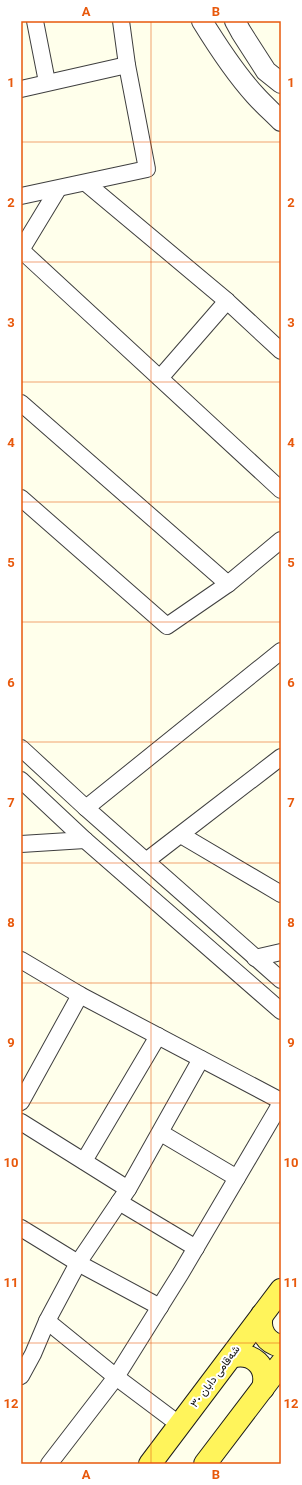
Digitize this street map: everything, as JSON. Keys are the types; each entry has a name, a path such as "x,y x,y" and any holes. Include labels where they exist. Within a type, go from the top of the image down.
{"main road":[{"name":"شەقامی دابان ٣٠","path":"150,1464 281,1290"},
{"path":"262,1315 262,1333 270,1342 281,1346"},
{"path":"231,1357 243,1355 255,1360 259,1364 264,1376 263,1388"},
{"path":"205,1464 281,1364"}],"street":[{"path":"35,21 47,82"},
{"path":"21,196 147,169 127,65 121,21"},
{"path":"202,21 235,70 254,94 281,121"},
{"path":"236,21 266,71 281,83"},
{"path":"235,70 255,54"},
{"path":"21,89 127,65"},
{"path":"86,183 227,301 281,351"},
{"path":"58,189 21,250 281,490"},
{"path":"160,378 227,301"},
{"path":"21,403 228,584"},
{"path":"21,498 167,626 228,584 281,540"},
{"path":"86,808 281,651"},
{"path":"21,748 86,808 281,980"},
{"path":"146,861 279,762"},
{"path":"21,780 85,840 281,1011"},
{"path":"181,835 281,894"},
{"path":"21,844 85,840"},
{"path":"255,958 281,952"},
{"path":"21,960 80,995 281,1102 196,1248 116,1377 49,1464"},
{"path":"21,1102 80,995"},
{"path":"84,1161 158,1036"},
{"path":"21,1376 27,1350 47,1321 78,1263 128,1189 202,1059"},
{"path":"21,1122 128,1189"},
{"path":"160,1133 237,1178"},
{"path":"119,1202 196,1248"},
{"path":"21,1228 78,1263 160,1307"},
{"path":"47,1321 116,1377 180,1425"}]}
